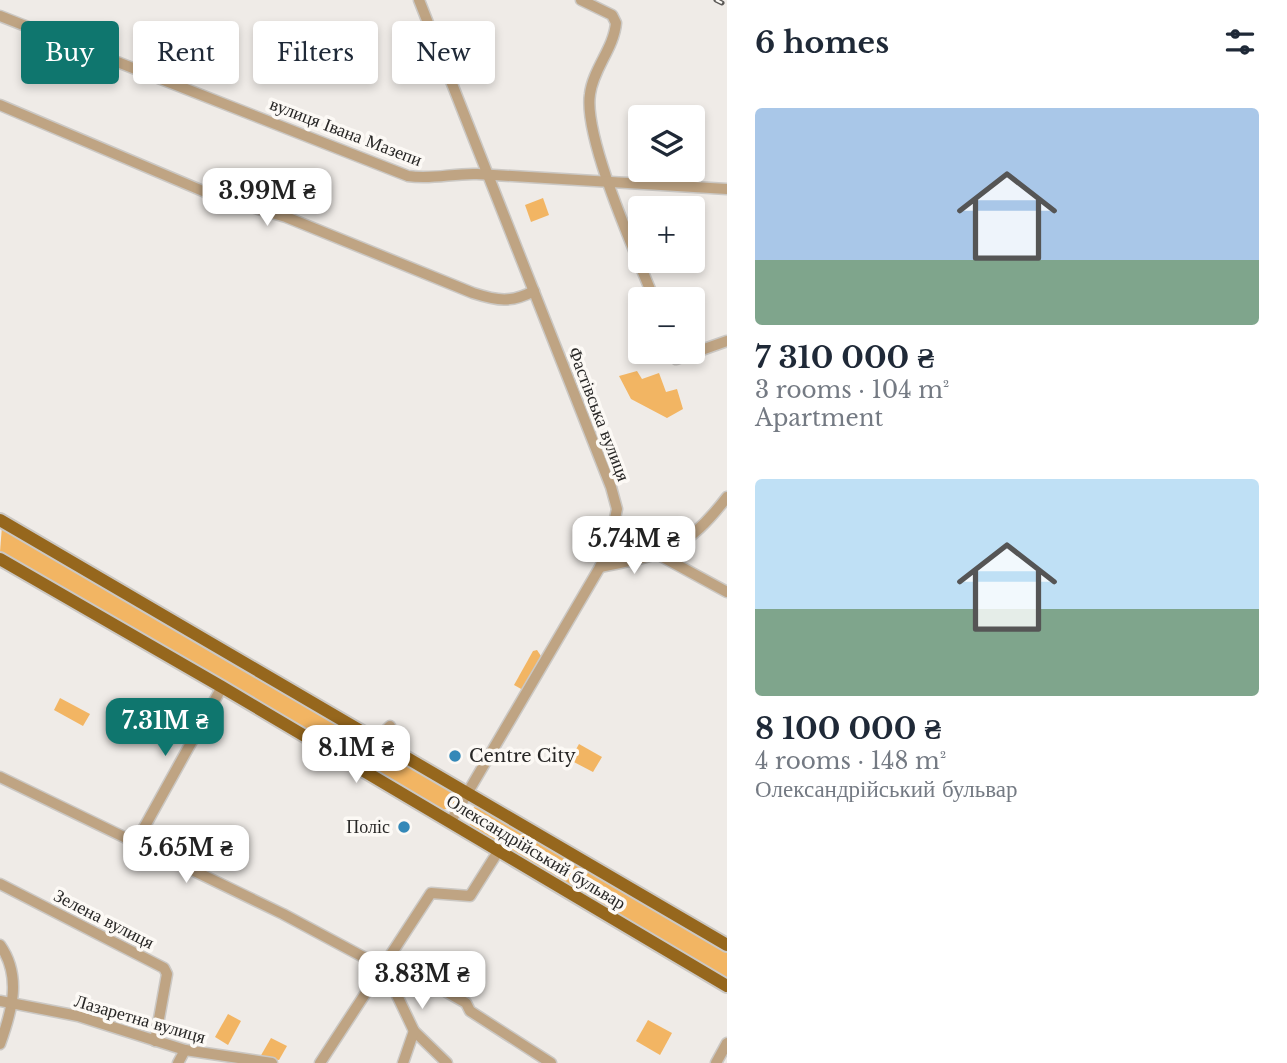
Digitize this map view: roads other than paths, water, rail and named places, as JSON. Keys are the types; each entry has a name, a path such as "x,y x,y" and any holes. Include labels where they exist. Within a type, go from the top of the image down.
{"main road":[{"name":"Олександрійський бульвар","path":"0,520 727,945"},
{"name":"Олександрійський бульвар","path":"0,559 451,821 727,986"}],"street":[{"name":"Фастівська вулиця","path":"419,0 611,487 617,509 600,567 451,821"},
{"path":"581,0 612,15 616,23 590,94 590,118 610,184 649,287"},
{"name":"вулиця Івана Мазепи","path":"0,16 408,176 428,179 457,174 489,175 727,189"},
{"path":"0,105 217,197 286,217 473,293 503,302 516,300 534,291"},
{"path":"705,349 727,341"},
{"path":"600,567 663,555 709,520 727,498"},
{"path":"613,530 727,592"},
{"path":"135,844 222,687"},
{"path":"376,740 390,726"},
{"path":"0,777 283,914 384,968 414,1031 447,1063"},
{"path":"320,1063 431,893 470,896 477,890 499,850"},
{"name":"Зелена вулиця","path":"0,884 164,968 167,974 155,1041"},
{"path":"0,945 9,957 14,1003 0,1044"},
{"path":"445,991 466,1003 470,1011 551,1063"},
{"name":"Лазаретна вулиця","path":"0,1001 78,1016 186,1050 272,1063"},
{"path":"403,1063 414,1031"},
{"path":"716,1063 727,1043"},
{"path":"178,1063 186,1050"}],"railway":[{"path":"716,0 722,3"}],"place":[{"name":"Centre City","path":"455,756"},
{"name":"Поліс","path":"404,827"}]}
